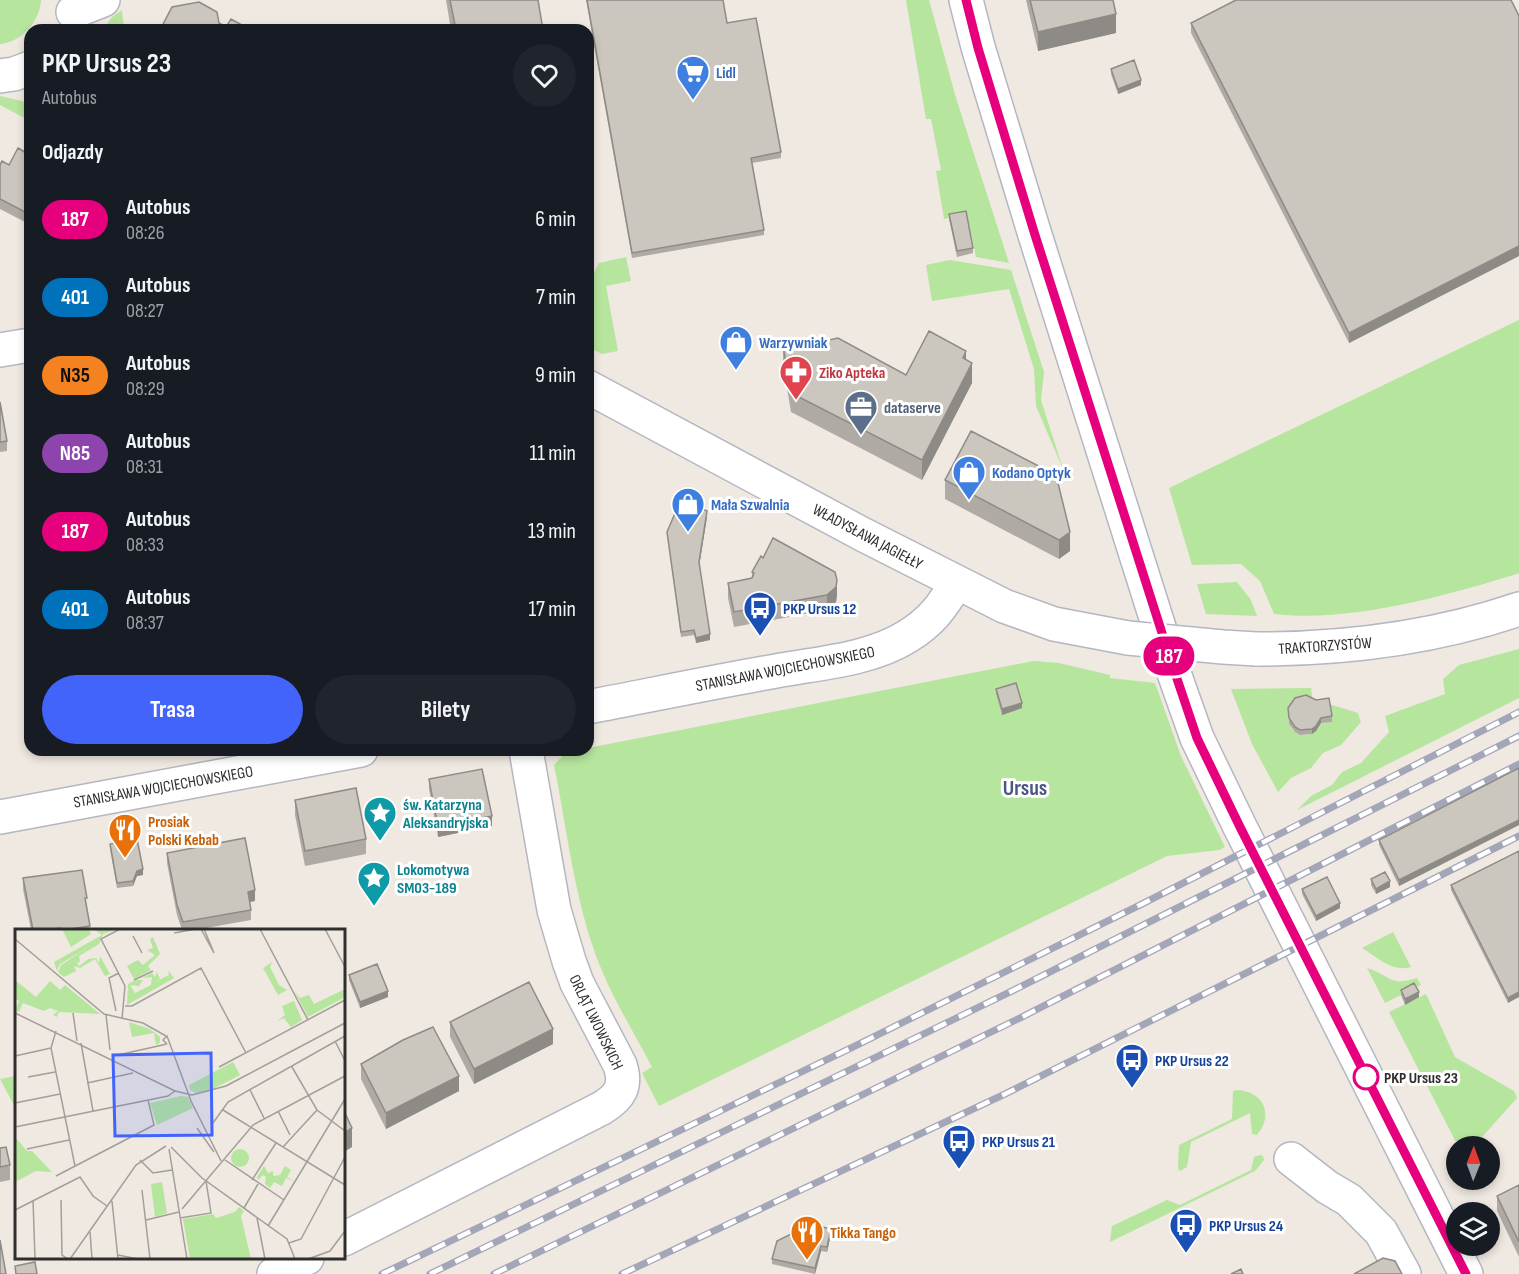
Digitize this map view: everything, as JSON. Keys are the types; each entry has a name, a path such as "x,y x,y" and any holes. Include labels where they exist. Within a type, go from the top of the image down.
{"street":[{"path":"71,14 103,0"},
{"path":"966,0 978,48 1035,235 1197,738 1245,838 1466,1274"},
{"path":"0,350 24,346"},
{"name":"WŁADYSŁAWA JAGIEŁŁY","path":"594,390 956,583 1036,619 1072,629 1128,638"},
{"name":"STANISŁAWA WOJCIECHOWSKIEGO","path":"594,705 840,659 885,647 908,637 926,624 939,611 956,583"},
{"name":"TRAKTORZYSTÓW","path":"1128,638 1256,649 1348,646 1422,635 1519,609"},
{"name":"STANISŁAWA WOJCIECHOWSKIEGO","path":"0,817 328,756"},
{"name":"ORLĄT LWOWSKICH","path":"345,1238 602,1108 618,1096 623,1085 620,1065 578,983 561,935 554,910 527,756"},
{"path":"1291,1159 1327,1187 1349,1200 1381,1232 1404,1274"},
{"path":"274,1274 303,1259"}],"green space":[{"path":"0,0 41,0 33,23 24,24 24,33 16,39 0,44"},
{"path":"906,0 929,0 956,98 1009,263 976,257 967,214 944,219 936,171 941,170 931,119 926,119"},
{"path":"122,10 123,24 107,24"},
{"path":"0,96 22,101 24,102 24,118 0,105"},
{"path":"626,257 631,281 606,286 618,351 602,354 594,350 594,273 599,263"},
{"path":"950,260 1011,270 1044,372 1041,400 1063,469 1036,406 1034,369 1009,289 932,301 926,265"},
{"path":"1519,320 1519,573 1397,606 1333,615 1303,616 1274,614 1260,581 1241,564 1192,565 1169,488"},
{"path":"1237,582 1251,600 1257,616 1206,614 1197,584"},
{"path":"1519,649 1519,698 1297,810 1311,796 1332,785 1342,772 1361,763 1389,732 1385,716 1445,694 1443,679 1459,665"},
{"path":"1034,661 1059,663 1110,675 1110,678 1155,683 1181,756 1225,847 1219,850 1167,856 659,1106 642,1073 652,1067 612,992 585,922 554,765 562,756 594,756 594,747"},
{"path":"1311,688 1313,703 1291,708 1288,716 1292,729 1297,733 1310,734 1321,723 1331,722 1329,704 1358,713 1361,722 1341,745 1323,753 1311,768 1291,778 1278,792 1252,744 1231,689"},
{"path":"1393,932 1411,967 1392,966 1362,948"},
{"path":"1367,968 1395,981 1417,978 1421,985 1385,1003"},
{"path":"1426,994 1455,1057 1514,1091 1517,1098 1483,1136 1453,1136 1389,1012"},
{"path":"15,1076 15,1107 0,1079"},
{"path":"1238,1090 1254,1095 1264,1106 1265,1120 1257,1135 1252,1134 1250,1113 1191,1142 1187,1167 1180,1171 1178,1168 1179,1145 1232,1119 1233,1091"},
{"path":"1260,1155 1264,1160 1255,1171 1110,1242 1112,1226 1167,1200 1180,1205 1251,1170 1254,1157"}],"building":[{"path":"450,0 538,0 542,24 455,24"},
{"path":"587,0 723,0 727,23 756,18 781,152 751,158 764,230 632,253 594,39 594,24 591,24"},
{"path":"1030,0 1113,0 1116,14 1038,32"},
{"path":"1236,0 1511,0 1519,16 1519,246 1349,333 1191,23"},
{"path":"199,2 217,12 221,24 163,24 172,7"},
{"path":"231,19 240,24 228,24"},
{"path":"1134,60 1141,80 1118,89 1111,69"},
{"path":"18,148 24,152 24,211 0,199 0,165 2,161 9,165"},
{"path":"966,211 973,248 957,251 949,214"},
{"path":"929,331 966,351 963,358 972,363 922,460 791,393 783,345 838,338 906,375"},
{"path":"0,402 7,441 0,442"},
{"path":"971,431 1056,475 1070,532 1059,540 945,480"},
{"path":"681,499 707,511 699,562 710,634 696,638 694,630 681,632 667,532"},
{"path":"773,538 835,572 836,587 827,595 734,612 728,583 752,578 754,573 752,572 761,556 763,558"},
{"path":"1016,683 1022,703 1002,709 996,689"},
{"path":"1306,695 1316,700 1329,698 1332,716 1321,718 1312,729 1300,730 1289,718 1288,708 1295,698"},
{"path":"1519,768 1519,820 1399,880 1379,840"},
{"path":"482,769 492,816 438,827 429,779"},
{"path":"356,788 366,839 305,851 295,800"},
{"path":"245,838 255,890 248,892 251,910 183,922 177,905 167,853"},
{"path":"137,839 143,869 137,871 133,881 117,883 110,844"},
{"path":"1519,851 1519,992 1508,998 1451,885"},
{"path":"82,870 90,926 71,929 33,929 23,878"},
{"path":"1385,872 1390,881 1376,889 1371,879"},
{"path":"1327,877 1340,903 1316,916 1302,889"},
{"path":"377,964 388,991 360,1002 349,975"},
{"path":"529,982 553,1029 474,1069 450,1022"},
{"path":"1414,983 1419,992 1405,999 1401,990"},
{"path":"433,1027 459,1076 386,1113 361,1064 403,1040"},
{"path":"345,1113 352,1128 345,1132"},
{"path":"6,1147 10,1165 0,1167 0,1148"},
{"path":"1519,1185 1519,1242 1500,1202 1497,1196"},
{"path":"811,1224 831,1229 827,1247 821,1246 815,1268 772,1259 777,1241"},
{"path":"0,1240 6,1274 0,1274"},
{"path":"1383,1258 1395,1261 1402,1274 1354,1274"},
{"path":"35,1262 37,1274 16,1274 15,1266"},
{"path":"1241,1269 1243,1274 1231,1274"}],"railway":[{"path":"382,1274 853,1047 1142,904 1519,712"},
{"path":"430,1274 1012,991 1519,736"},
{"path":"494,1274 1022,1017 1519,764"},
{"path":"622,1274 1005,1094 1519,836"}],"bus line":[{"name":"187","path":"966,0 978,48 1035,235 1197,738 1466,1274"}],"place":[{"name":"Lidl","path":"693,101"},
{"name":"Warzywniak","path":"736,371"},
{"name":"Ziko Apteka","path":"796,401"},
{"name":"dataserve","path":"861,436"},
{"name":"Kodano Optyk","path":"969,501"},
{"name":"Mała Szwalnia","path":"688,533"},
{"name":"PKP Ursus 12","path":"760,637"},
{"name":"św. Katarzyna Aleksandryjska","path":"380,842"},
{"name":"Prosiak Polski Kebab","path":"125,859"},
{"name":"Lokomotywa SM03-189","path":"374,907"},
{"name":"PKP Ursus 23","path":"1366,1077"},
{"name":"PKP Ursus 22","path":"1132,1089"},
{"name":"PKP Ursus 21","path":"959,1170"},
{"name":"PKP Ursus 24","path":"1186,1254"},
{"name":"Tikka Tango","path":"807,1261"}],"district":[{"name":"Ursus","path":"1025,787"}]}
